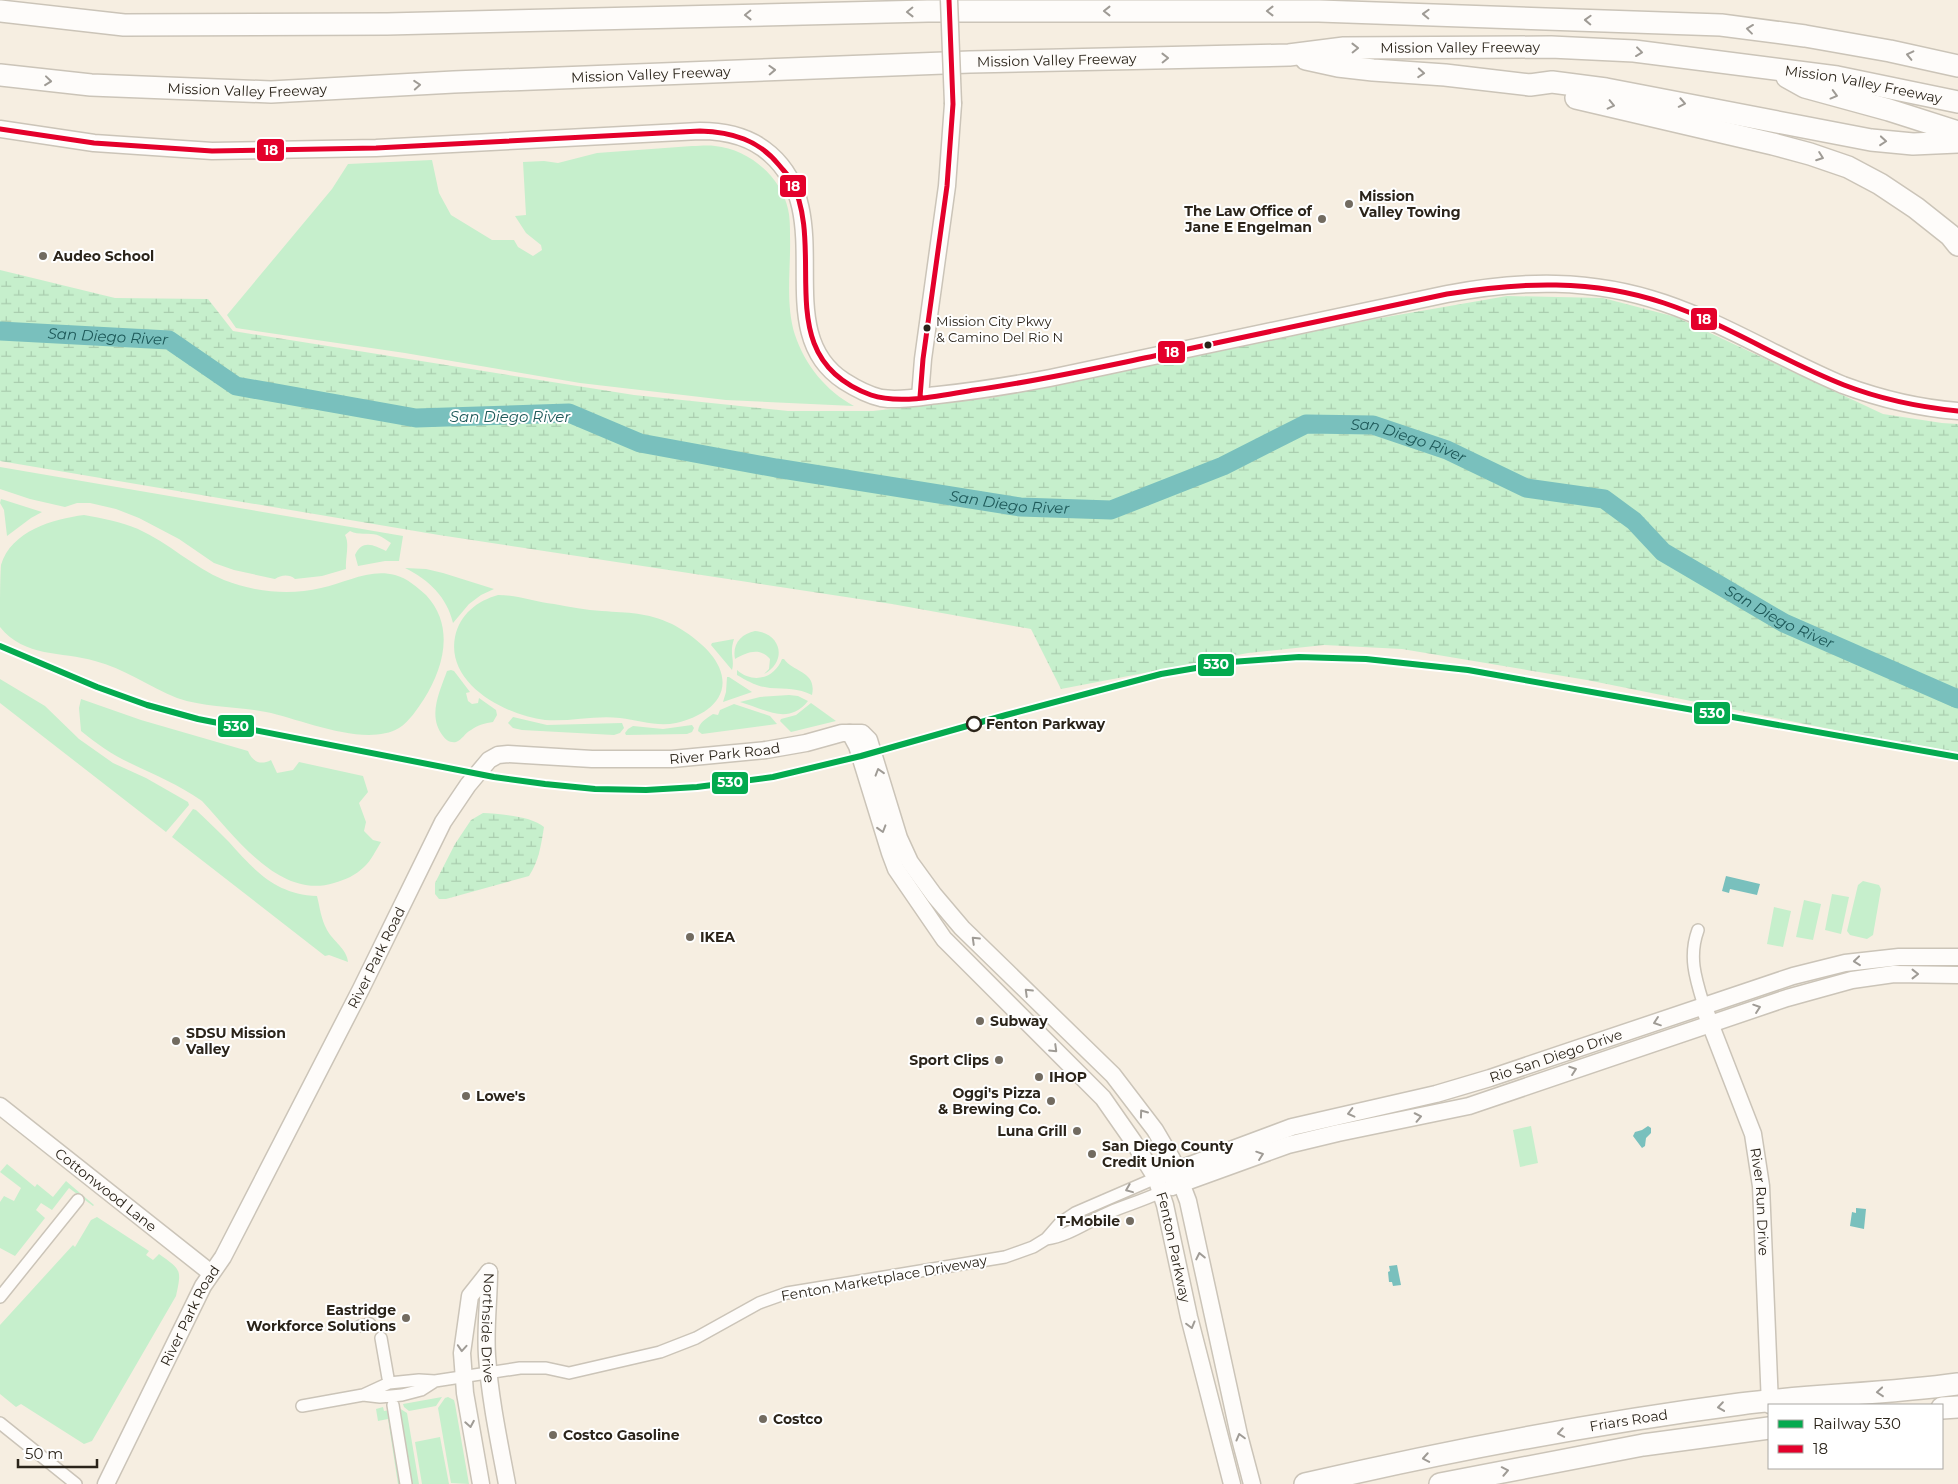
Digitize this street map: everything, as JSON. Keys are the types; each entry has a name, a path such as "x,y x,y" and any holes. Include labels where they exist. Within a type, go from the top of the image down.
{"highway":[{"path":"1319,10 1410,0"},
{"path":"0,11 124,25 387,24 938,11 1319,10 1721,25 1805,36 1890,51 1958,66"},
{"name":"Mission Valley Freeway","path":"0,75 91,85 271,92 454,82 986,62 1289,55 1344,48 1551,47 1634,51 1838,77 1958,102"},
{"path":"1289,55 1338,66 1445,75 1530,85 1552,82 1606,89 1872,140 1913,144 1958,142"},
{"path":"1774,70 1805,87 1889,110 1958,132"},
{"path":"1530,85 1548,93 1773,144 1838,164 1880,184 1916,208 1950,235 1958,244"},
{"name":"Friars Road","path":"1305,1484 1393,1464 1641,1418 1958,1384"},
{"path":"1943,1408 1958,1407"},
{"name":"Friars Road","path":"1440,1484 1643,1445 1768,1428"}],"main road":[{"path":"920,397 923,359 947,186 953,104 949,0"},
{"path":"0,128 94,143 212,151 376,148 700,131 730,133 754,142 765,150 784,169 796,188 803,224 804,299 808,328 816,349 836,376 880,398 897,400 985,390 1058,377 1447,294 1507,284 1550,283 1594,286 1618,290 1664,303 1866,394 1912,405 1958,411"},
{"name":"River Park Road","path":"106,1484 203,1286 223,1257 443,822 468,785 489,760 498,755 508,754 592,759 690,758 766,750 806,743 842,733 850,733"},
{"name":"Fenton Parkway","path":"1232,1484 1189,1317 1158,1185 1134,1140 1103,1098 944,939 896,869 857,746 850,733 862,733 869,740 899,838 910,862 934,896 962,928 1113,1075 1155,1130 1172,1159 1188,1201 1237,1426 1252,1484"},
{"path":"871,791 881,797 890,809"},
{"name":"Rio San Diego Drive","path":"1158,1185 1292,1127 1464,1086 1793,976 1845,963 1899,956 1958,957"},
{"name":"Rio San Diego Drive","path":"1179,1177 1288,1145 1470,1106 1711,1023 1787,998 1852,980 1894,974 1958,975"},
{"name":"River Run Drive","path":"1704,1006 1753,1134 1761,1186 1770,1403"},
{"path":"1464,1086 1470,1106"},
{"name":"Cottonwood Lane","path":"0,1106 211,1274"},
{"name":"Northside Drive","path":"481,1484 463,1376 462,1353 470,1296 489,1272 489,1301 486,1318 488,1372 507,1484"}],"street":[{"path":"1698,930 1694,940 1692,959 1694,975 1704,1006"},
{"name":"Fenton Marketplace Driveway","path":"302,1406 363,1395 389,1383 419,1380 435,1381 488,1372 546,1368 569,1373 660,1352 696,1338 753,1306 787,1293 1005,1257 1033,1247 1046,1239 1060,1223 1075,1213 1158,1185"},
{"name":"Fenton Marketplace Driveway","path":"1046,1239 1057,1238 1110,1212 1145,1200 1158,1185"},
{"path":"0,1296 78,1200"},
{"path":"381,1338 388,1378"},
{"path":"393,1405 406,1484"},
{"path":"0,1423 76,1484"}],"green space":[{"path":"715,146 739,152 761,166 771,175 778,186 784,197 789,215 789,298 795,335 804,357 818,376 834,393 854,406 726,400 580,383 405,353 236,328 227,315 332,189 348,164 432,160 439,193 451,215 492,240 514,240 518,247 533,256 542,250 541,245 526,233 515,216 526,215 523,162 544,161 558,163 597,153"},
{"path":"0,270 115,298 208,299 233,331 634,395 788,411 873,411 991,398 1369,320 1507,296 1603,298 1676,317 1883,414 1958,424 1958,755 1587,680 1402,649 1324,645 1248,653 1061,689 1031,629 892,604 439,535 0,461"},
{"path":"0,467 403,536 399,561 385,561 358,566 355,555 361,547 373,545 386,551 391,543 377,535 350,531 345,535 347,547 346,569 322,576 295,579 285,576 275,579 234,570 214,563 179,539 139,518 116,509 90,503 77,503 65,507 30,499 0,489"},
{"path":"1,499 42,512 7,536 4,510 0,503"},
{"path":"84,515 111,520 138,529 213,575 232,583 255,589 280,592 305,591 376,573 386,573 404,578 426,595 435,607 441,620 443,647 437,674 431,687 413,715 399,728 385,733 369,735 351,734 266,712 210,705 177,698 106,664 44,652 21,644 0,627 1,565 6,553 23,535 35,529 59,520"},
{"path":"405,568 426,569 443,573 494,589 481,595 469,604 453,623 442,597 436,590 422,578"},
{"path":"498,595 584,609 637,614 654,617 672,624 699,642 715,660 722,678 722,688 719,697 713,705 696,716 669,724 655,724 611,717 545,720 513,712 497,704 469,683 460,669 455,654 457,629 465,615 476,605"},
{"path":"755,631 771,637 776,642 778,648 779,655 776,662 772,669 764,674 769,669 770,659 766,655 753,652 735,659 736,644 742,637"},
{"path":"734,639 732,670 711,645 712,643"},
{"path":"782,659 808,677 813,687 812,695 797,690 761,686 737,675 737,670 756,678 768,675 774,671"},
{"path":"447,671 454,671 470,692 466,693 468,701 472,704 478,703 479,698 496,710 497,715 493,722 476,727 456,742 450,742 445,739 438,728 435,712 438,695"},
{"path":"727,677 729,677 752,692 723,702"},
{"path":"0,679 45,706 79,739 113,763 146,778 188,802 189,805 166,832 0,703"},
{"path":"798,696 808,701 800,709 784,714 776,714 740,702 760,697"},
{"path":"81,699 141,720 248,751 257,761 263,763 271,760 277,773 293,770 299,762 363,776 368,792 359,803 366,822 364,831 373,840 381,842 364,867 354,875 338,882 314,886 295,882 277,874 244,847 202,801 176,785 117,756 81,731 79,708"},
{"path":"811,703 836,721 791,732 780,721 781,719 796,715"},
{"path":"734,704 770,716 777,724 702,734 698,731 705,719 713,714 718,715 720,710"},
{"path":"513,717 547,725 622,723 624,728 620,733 614,735 522,730 513,728 508,723"},
{"path":"692,725 694,728 692,732 687,734 626,735 625,733 633,726 663,729"},
{"path":"193,809 267,879 289,891 317,896 325,926 345,953 348,962 329,955 325,956 172,837"},
{"path":"483,813 524,818 539,823 544,827 535,865 529,876 446,899 439,899 435,894 435,883 455,844 471,820"},
{"path":"1863,881 1879,885 1881,889 1873,935 1867,939 1850,935 1847,931 1858,885"},
{"path":"1832,894 1849,897 1841,934 1825,930"},
{"path":"1804,900 1821,904 1813,940 1796,937"},
{"path":"1774,907 1791,911 1783,947 1767,944"},
{"path":"1531,1126 1538,1163 1520,1167 1513,1130"},
{"path":"7,1164 35,1187 37,1184 53,1197 66,1181 94,1205 69,1188 52,1210 41,1203 36,1210 45,1218 15,1256 0,1248 0,1202 4,1196 14,1201 21,1188 0,1172"},
{"path":"97,1217 149,1251 146,1255 153,1260 159,1254 176,1267 179,1280 176,1296 92,1441 84,1444 21,1404 16,1407 0,1394 0,1325 73,1245 75,1247 91,1220"},
{"path":"442,1397 436,1406 409,1411 403,1404"},
{"path":"448,1397 454,1400 455,1404 469,1484 451,1483 438,1408 445,1398"},
{"path":"383,1407 384,1411 390,1410 403,1484 398,1484 388,1419 378,1421 376,1409"},
{"path":"396,1408 407,1413 419,1484 409,1484"},
{"path":"440,1437 449,1484 422,1484 415,1442"}],"water":[{"path":"1726,876 1760,884 1757,895 1730,889 1729,893 1722,891"},
{"path":"1648,1126 1651,1128 1651,1133 1646,1138 1645,1146 1642,1148 1633,1136 1635,1132"},
{"path":"1856,1208 1866,1209 1864,1229 1850,1226 1852,1212 1856,1213"},
{"path":"1397,1265 1401,1285 1393,1286 1392,1282 1389,1282 1389,1266"}],"waterway":[{"name":"San Diego River","path":"0,331 169,340 236,386 416,418 569,413 640,443 776,468 1020,507 1111,510 1223,466 1306,424 1373,425 1447,450 1526,488 1604,499 1634,521 1663,552 1784,623 1958,699"}],"rail line":[{"name":"530","path":"0,646 97,687 147,705 198,719 494,777 595,789 646,790 697,787 773,777 861,756 1161,674 1231,662 1299,657 1366,659 1468,670 1958,757"}],"transit line":[{"name":"18","path":"920,397 923,359 947,186 953,104 949,0"},
{"name":"18","path":"0,129 94,143 212,151 376,148 700,131 723,133 744,139 763,149 791,180 801,209 805,239 806,301 810,330 820,356 839,378 871,395 883,398 922,398 1048,378 1447,294 1502,287 1556,285 1610,290 1664,303 1710,321 1844,385 1900,402 1958,411"}],"place":[{"name":"Mission Valley Towing","path":"1349,204"},
{"name":"The Law Office of Jane E Engelman","path":"1322,219"},
{"name":"Audeo School","path":"43,256"},
{"name":"Mission City Pkwy & Camino Del Rio N","path":"927,328"},
{"name":"Fenton Parkway","path":"974,724"},
{"name":"IKEA","path":"690,937"},
{"name":"Subway","path":"980,1021"},
{"name":"SDSU Mission Valley","path":"176,1041"},
{"name":"Sport Clips","path":"999,1060"},
{"name":"IHOP","path":"1039,1077"},
{"name":"Lowe's","path":"466,1096"},
{"name":"Oggi's Pizza & Brewing Co.","path":"1051,1101"},
{"name":"Luna Grill","path":"1077,1131"},
{"name":"San Diego County Credit Union","path":"1092,1154"},
{"name":"T-Mobile","path":"1130,1221"},
{"name":"Eastridge Workforce Solutions","path":"406,1318"},
{"name":"Costco","path":"763,1419"},
{"name":"Costco Gasoline","path":"553,1435"}]}
